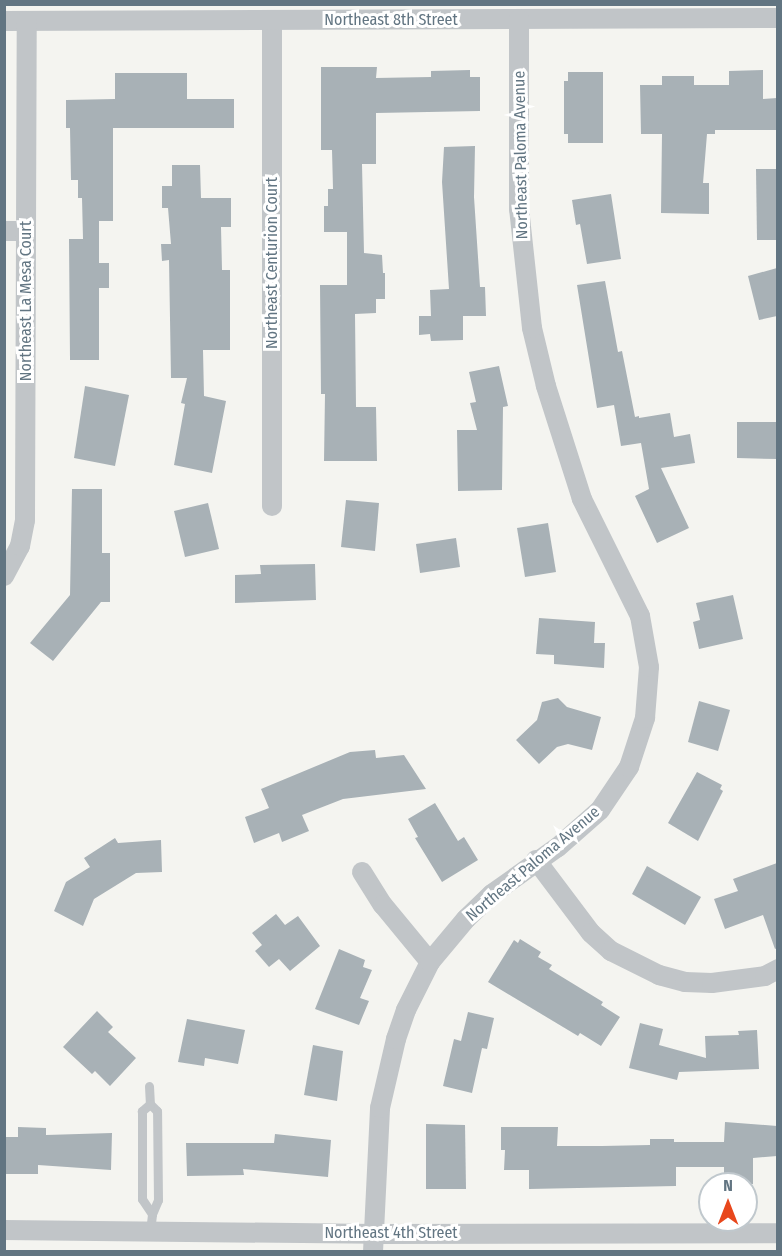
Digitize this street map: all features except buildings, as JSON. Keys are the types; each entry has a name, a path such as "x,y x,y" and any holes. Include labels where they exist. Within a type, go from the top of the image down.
{"street":[{"name":"Northeast 8th Street","path":"4,21 272,20 769,13"},
{"name":"Northeast Paloma Avenue","path":"374,1243 380,1108 396,1039 406,1010 430,962 466,919 492,894 558,847 600,810 629,767 645,718 649,667 640,616 582,499 546,386 532,328 519,209 519,15"},
{"name":"Northeast Centurion Court","path":"272,20 272,506"},
{"name":"Northeast La Mesa Court","path":"4,576 20,546 25,520 27,21"},
{"path":"4,231 26,231"},
{"path":"536,861 591,933 611,951 659,975 685,982 712,983 765,976 777,969"},
{"path":"362,872 383,905 430,962"},
{"name":"Northeast 4th Street","path":"4,1230 151,1223 374,1243 777,1233"}],"lane":[{"path":"149,1086 150,1104 157,1111 158,1200 151,1223"},
{"path":"150,1104 142,1111 142,1199 151,1223"}]}
